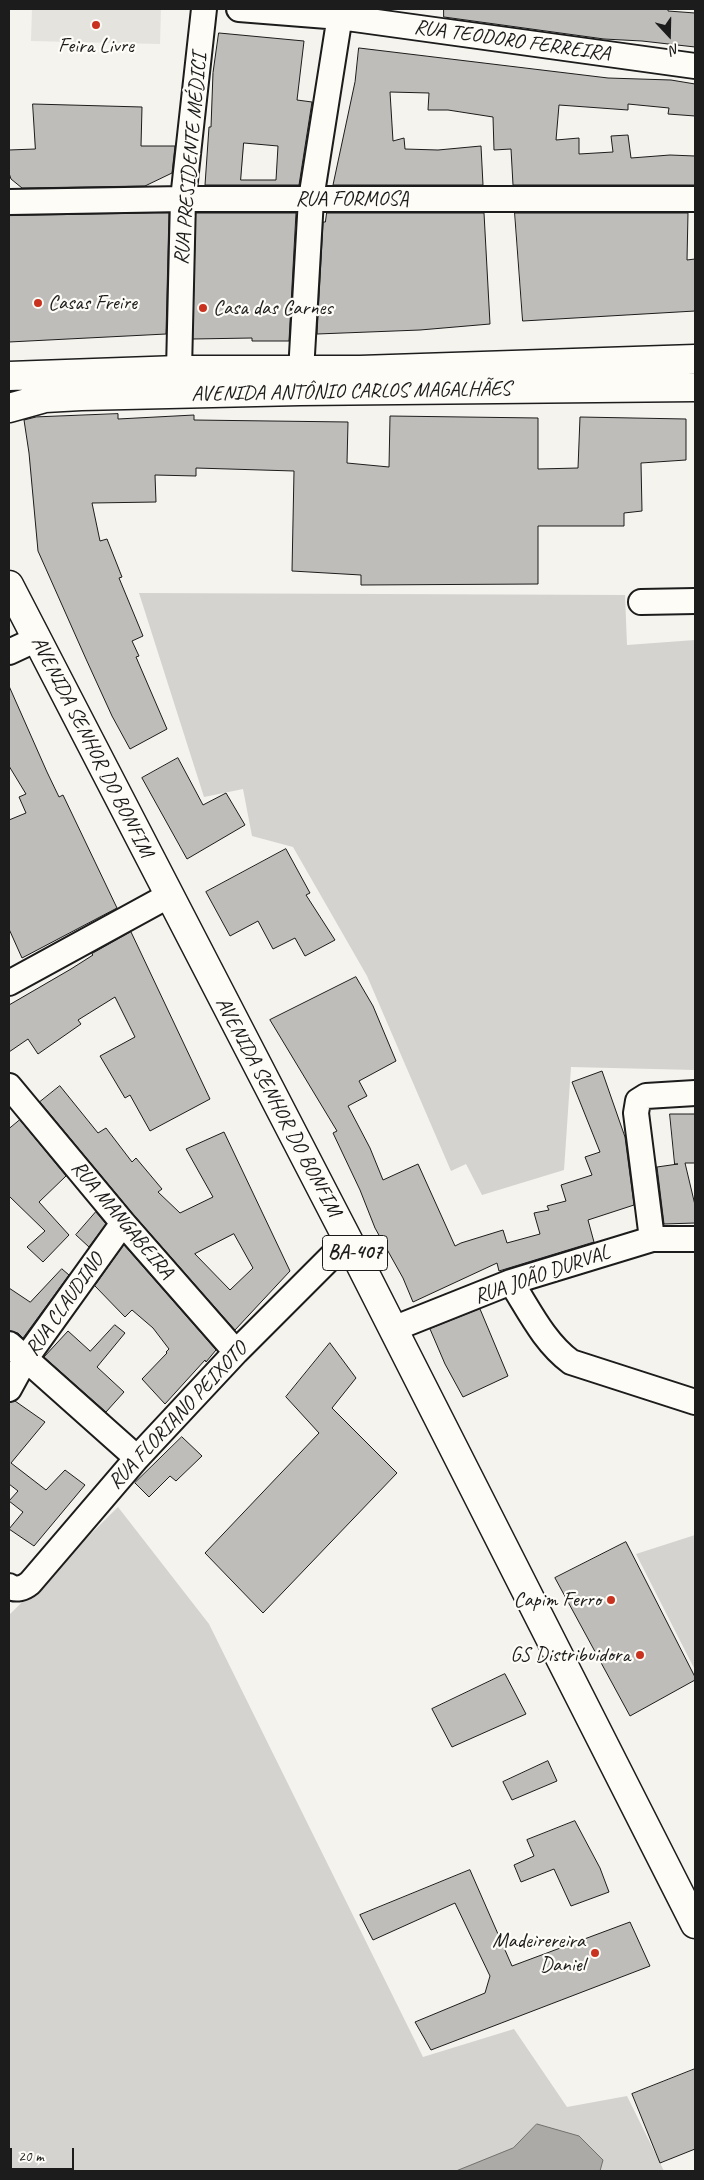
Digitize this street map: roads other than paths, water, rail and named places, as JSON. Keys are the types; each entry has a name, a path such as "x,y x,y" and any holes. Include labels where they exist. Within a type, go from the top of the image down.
{"main road":[{"name":"AVENIDA ANTÔNIO CARLOS MAGALHÃES","path":"360,381 695,360"},
{"name":"AVENIDA ANTÔNIO CARLOS MAGALHÃES","path":"9,376 179,370 301,380 695,387"},
{"name":"AVENIDA ANTÔNIO CARLOS MAGALHÃES","path":"9,408 45,398 301,380"},
{"name":"AVENIDA SENHOR DO BONFIM","path":"9,584 168,896 348,1240 695,1924"}],"street":[{"name":"RUA PRESIDENTE MÉDICI","path":"179,370 183,199 204,9"},
{"name":"RUA TEODORO FERREIRA","path":"239,9 341,13 695,66"},
{"path":"301,380 311,199 341,13"},
{"name":"RUA FORMOSA","path":"9,202 183,199 695,198"},
{"path":"641,602 695,601"},
{"path":"9,652 38,639"},
{"path":"9,983 168,896"},
{"name":"RUA MANGABEIRA","path":"9,1086 123,1222 236,1352"},
{"path":"652,1238 636,1112 638,1101 646,1096 695,1093"},
{"name":"RUA CLAUDINO","path":"9,1389 18,1351 123,1222"},
{"name":"RUA JOÃO DURVAL","path":"393,1329 511,1282 652,1238 695,1239"},
{"name":"RUA FLORIANO PEIXOTO","path":"10,1587 25,1587 30,1583 137,1458 236,1352 348,1240"},
{"path":"511,1282 549,1342 558,1353 571,1362 695,1402"},
{"path":"18,1351 137,1458"}],"place":[{"name":"Feira Livre","path":"96,25"},
{"name":"Casas Freire","path":"38,303"},
{"name":"Casa das Carnes","path":"203,308"},
{"name":"Capim Ferro","path":"611,1600"},
{"name":"GS Distribuidora","path":"640,1655"},
{"name":"Madeirereira Daniel","path":"595,1953"}]}
